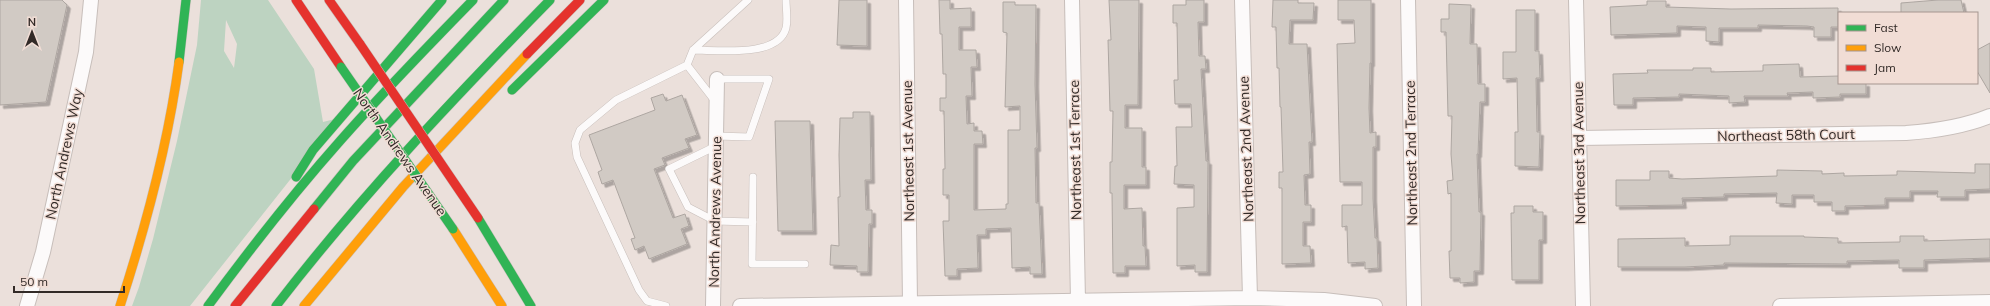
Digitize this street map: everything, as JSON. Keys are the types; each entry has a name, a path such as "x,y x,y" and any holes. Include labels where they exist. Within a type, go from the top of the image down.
{"main road":[{"path":"120,306 141,241 160,167 176,83 186,0"},
{"name":"North Andrews Avenue","path":"296,0 453,228 502,306"},
{"name":"North Andrews Avenue","path":"329,0 478,218 531,306"},
{"path":"249,252 313,150 442,0"},
{"path":"208,306 249,252 310,178 386,90 473,0"},
{"path":"235,306 353,161 398,111 504,0"},
{"path":"276,306 353,211 395,163 550,0"},
{"path":"304,306 377,217 424,164 580,0"},
{"path":"503,97 522,82 604,0"},
{"path":"424,164 485,112"}],"street":[{"name":"North Andrews Way","path":"27,306 43,252 86,52 91,0"},
{"name":"Northeast 1st Avenue","path":"906,0 910,302"},
{"name":"Northeast 1st Terrace","path":"1072,0 1078,301"},
{"name":"Northeast 2nd Avenue","path":"1242,0 1250,298"},
{"name":"Northeast 2nd Terrace","path":"1408,0 1414,306"},
{"name":"Northeast 3rd Avenue","path":"1576,0 1583,306"},
{"name":"North Andrews Avenue","path":"713,306 717,79"},
{"name":"Northeast 58th Court","path":"1579,138 1906,133 1935,131 1971,123 1990,116"},
{"path":"740,306 910,302 1250,298 1324,300 1375,306"},
{"path":"1780,306 1990,302"}],"lane":[{"path":"666,306 657,305 647,301 632,276 577,157 576,143 580,130 616,100 687,66 694,50 748,0"},
{"path":"694,50 752,51 775,44 786,28 786,0"},
{"path":"687,66 717,102"},
{"path":"717,79 769,79 749,137 716,141 669,169 688,206 715,221 753,222"},
{"path":"753,177 752,264 805,264"}],"green space":[{"path":"201,0 268,0 314,69 323,122 339,118 190,306 132,306 153,239 177,141 197,45","holes":["226,20 237,44 234,68 224,51"]}],"building":[{"path":"0,0 62,0 67,5 46,102 0,105"},
{"path":"839,0 867,0 867,46 837,45"},
{"path":"939,0 950,0 950,9 971,8 971,27 959,27 959,50 976,50 977,67 971,67 972,96 966,96 967,124 974,123 974,131 982,131 983,144 974,144 974,210 1006,209 1006,204 1008,204 1008,130 1020,130 1020,106 1005,107 1007,33 1003,32 1003,2 1015,2 1015,5 1036,5 1036,203 1039,203 1042,274 1030,274 1030,267 1012,268 1011,228 986,229 986,235 977,235 978,268 957,269 957,276 945,276 943,221 949,221 949,195 943,195 943,169 945,169 944,111 940,111 940,98 946,98 946,74 943,74"},
{"path":"1109,0 1139,0 1138,105 1125,105 1125,128 1142,128 1142,167 1146,167 1146,185 1124,185 1124,209 1142,208 1143,246 1145,246 1146,266 1125,266 1125,273 1113,273 1110,162 1112,162 1113,111 1110,111 1108,40 1111,40"},
{"path":"1186,0 1204,0 1204,22 1198,22 1199,56 1205,56 1206,69 1201,69 1206,161 1208,161 1207,272 1195,272 1195,265 1177,266 1177,208 1194,207 1194,185 1174,184 1175,166 1177,166 1176,127 1192,127 1191,104 1175,104 1174,80 1178,80 1177,23 1173,23 1173,5 1186,5"},
{"path":"1273,0 1298,0 1298,3 1314,3 1313,20 1290,20 1289,44 1307,44 1312,142 1309,142 1310,174 1304,175 1305,205 1311,205 1311,222 1303,222 1303,246 1310,246 1311,263 1282,264 1282,188 1279,188 1279,172 1283,172 1281,107 1279,68 1277,68 1276,27 1272,27"},
{"path":"1338,0 1371,0 1369,108 1370,133 1376,132 1376,147 1373,147 1373,198 1378,268 1365,269 1365,262 1348,263 1347,226 1342,227 1342,205 1362,205 1362,182 1340,182 1337,44 1355,43 1354,20 1338,20"},
{"path":"1961,0 1964,12 1901,12 1901,3"},
{"path":"1647,1 1666,1 1666,7 1731,9 1838,8 1838,27 1831,27 1831,37 1814,37 1814,27 1807,26 1758,25 1758,28 1719,28 1719,42 1706,41 1706,27 1677,26 1677,33 1611,35 1610,7 1647,5"},
{"path":"1449,4 1471,5 1470,44 1477,44 1478,84 1485,84 1485,102 1480,102 1477,154 1479,212 1481,212 1480,271 1474,271 1474,282 1460,283 1460,278 1450,278 1449,251 1451,251 1451,193 1448,194 1447,181 1453,180 1451,154 1452,116 1448,116 1446,32 1441,32 1441,19 1449,19"},
{"path":"1516,10 1535,10 1535,51 1539,51 1540,78 1536,78 1537,132 1540,132 1539,167 1515,166 1515,132 1518,132 1517,78 1503,79 1503,52 1516,52"},
{"path":"1990,43 1990,93 1978,73 1978,49"},
{"path":"1799,64 1800,77 1838,76 1838,84 1866,84 1866,94 1840,94 1840,97 1813,98 1813,92 1787,93 1788,96 1744,96 1745,102 1729,103 1729,96 1679,94 1679,97 1633,98 1633,105 1614,105 1613,74 1648,73 1647,70 1693,70 1693,68 1711,68 1711,72 1763,71 1763,65"},
{"path":"663,94 666,101 682,95 697,135 685,139 689,148 662,158 665,165 654,169 673,218 685,214 689,226 681,229 687,244 649,259 644,246 635,250 631,239 635,238 613,180 602,184 598,172 602,170 589,135 655,110 651,98"},
{"path":"853,112 870,112 871,180 865,180 866,210 872,210 872,224 869,224 868,272 857,272 857,266 830,265 831,245 839,246 838,197 840,197 840,118 853,118"},
{"path":"775,121 810,121 813,231 778,231"},
{"path":"1975,164 1990,164 1990,189 1965,190 1965,197 1937,197 1938,191 1910,191 1910,198 1885,198 1885,205 1845,206 1845,211 1832,211 1832,202 1814,202 1814,195 1792,195 1792,204 1776,203 1777,193 1724,194 1724,197 1682,198 1683,205 1616,206 1616,180 1650,180 1650,171 1669,171 1669,178 1682,179 1777,176 1777,170 1822,171 1822,174 1844,173 1844,176 1897,175 1897,171 1975,173"},
{"path":"1514,206 1533,206 1533,212 1543,212 1543,240 1539,240 1539,280 1512,280 1511,213 1514,213"},
{"path":"1730,236 1804,236 1838,238 1838,243 1900,242 1900,236 1924,236 1924,241 1990,239 1990,258 1924,260 1924,268 1899,268 1899,260 1847,261 1847,264 1724,263 1724,265 1685,267 1618,267 1618,239 1685,238 1685,246 1730,245"}],"traffic: fast":[{"path":"179,62 186,0"},
{"path":"296,177 313,150 442,0"},
{"path":"208,306 305,181 389,87 473,0"},
{"path":"314,209 353,161 504,0"},
{"path":"276,306 341,226 408,149 550,0"},
{"path":"512,90 604,0"},
{"path":"341,67 453,229"},
{"path":"478,218 531,306"}],"traffic: slow":[{"path":"304,306 403,187 527,54"},
{"path":"120,306 139,246 155,185 169,124 179,62"},
{"path":"453,229 502,306"}],"traffic: jam":[{"path":"296,0 341,67"},
{"path":"329,0 360,44"},
{"path":"527,54 580,0"},
{"path":"360,44 478,218"},
{"path":"235,306 314,209"}]}
